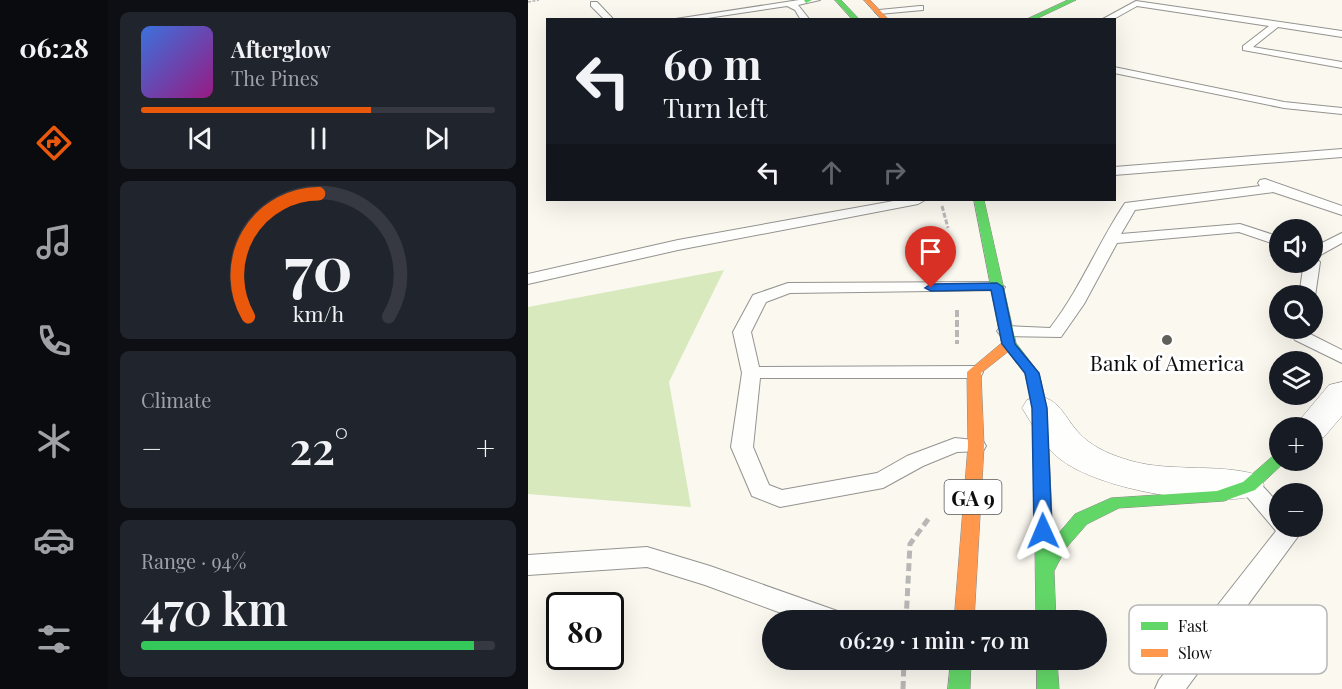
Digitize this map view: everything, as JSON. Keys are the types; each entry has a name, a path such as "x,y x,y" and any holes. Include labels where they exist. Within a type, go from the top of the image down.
{"main road":[{"path":"838,0 855,18"},
{"path":"867,0 882,16"},
{"path":"1032,18 1072,0"},
{"path":"979,201 1007,338 1032,373 1040,408 1046,610"},
{"path":"974,372 1007,338"},
{"name":"GA 9","path":"965,610 976,446 974,372"},
{"path":"1044,572 1060,543 1081,519 1117,502 1218,497 1249,486 1269,469"},
{"path":"958,689 960,670"},
{"path":"1047,670 1048,689"}],"street":[{"path":"1321,417 1342,393"},
{"path":"1040,408 1074,451 1122,475 1249,486"}],"lane":[{"path":"687,18 810,0"},
{"path":"788,3 798,8 805,18"},
{"path":"1109,18 1136,3 1342,34"},
{"path":"594,4 608,18"},
{"path":"882,16 920,8"},
{"path":"1276,23 1246,48 1342,65"},
{"path":"1264,34 1275,36"},
{"path":"1116,70 1284,105 1342,111"},
{"path":"1116,171 1342,153"},
{"path":"1007,338 1054,333 1067,318 1109,239 1130,206 1268,185 1342,211"},
{"path":"528,279 678,245 913,201"},
{"path":"1109,239 1240,228 1269,238"},
{"path":"1323,248 1342,237"},
{"path":"976,446 955,445 915,461 883,480 780,499 760,490 742,447 751,373 742,332 759,299 788,288 997,287"},
{"path":"1307,339 1342,357"},
{"path":"751,373 974,372"},
{"path":"1249,486 1269,508"},
{"path":"1233,605 1285,537"},
{"path":"528,565 647,557 710,576 804,610"},
{"path":"1168,689 1180,674"}],"path":[{"path":"528,2 539,0"},
{"path":"903,689 904,670"}],"green space":[{"path":"724,270 669,382 691,507 528,494 528,307"}],"traffic: fast":[{"path":"838,0 855,18"},
{"path":"1032,18 1073,0"},
{"path":"979,201 1009,344 1032,373 1040,408 1046,610"},
{"path":"1044,572 1060,543 1081,519 1117,502 1218,497 1249,486 1269,469"},
{"path":"959,689 960,670"},
{"path":"1047,670 1048,689"}],"traffic: slow":[{"path":"867,0 884,18"},
{"path":"965,610 976,446 974,372 1009,344"}],"place":[{"name":"Bank of America","path":"1167,340"}],"route":[{"path":"931,288 997,287 1009,344 1032,373 1040,408 1043,531"}]}
